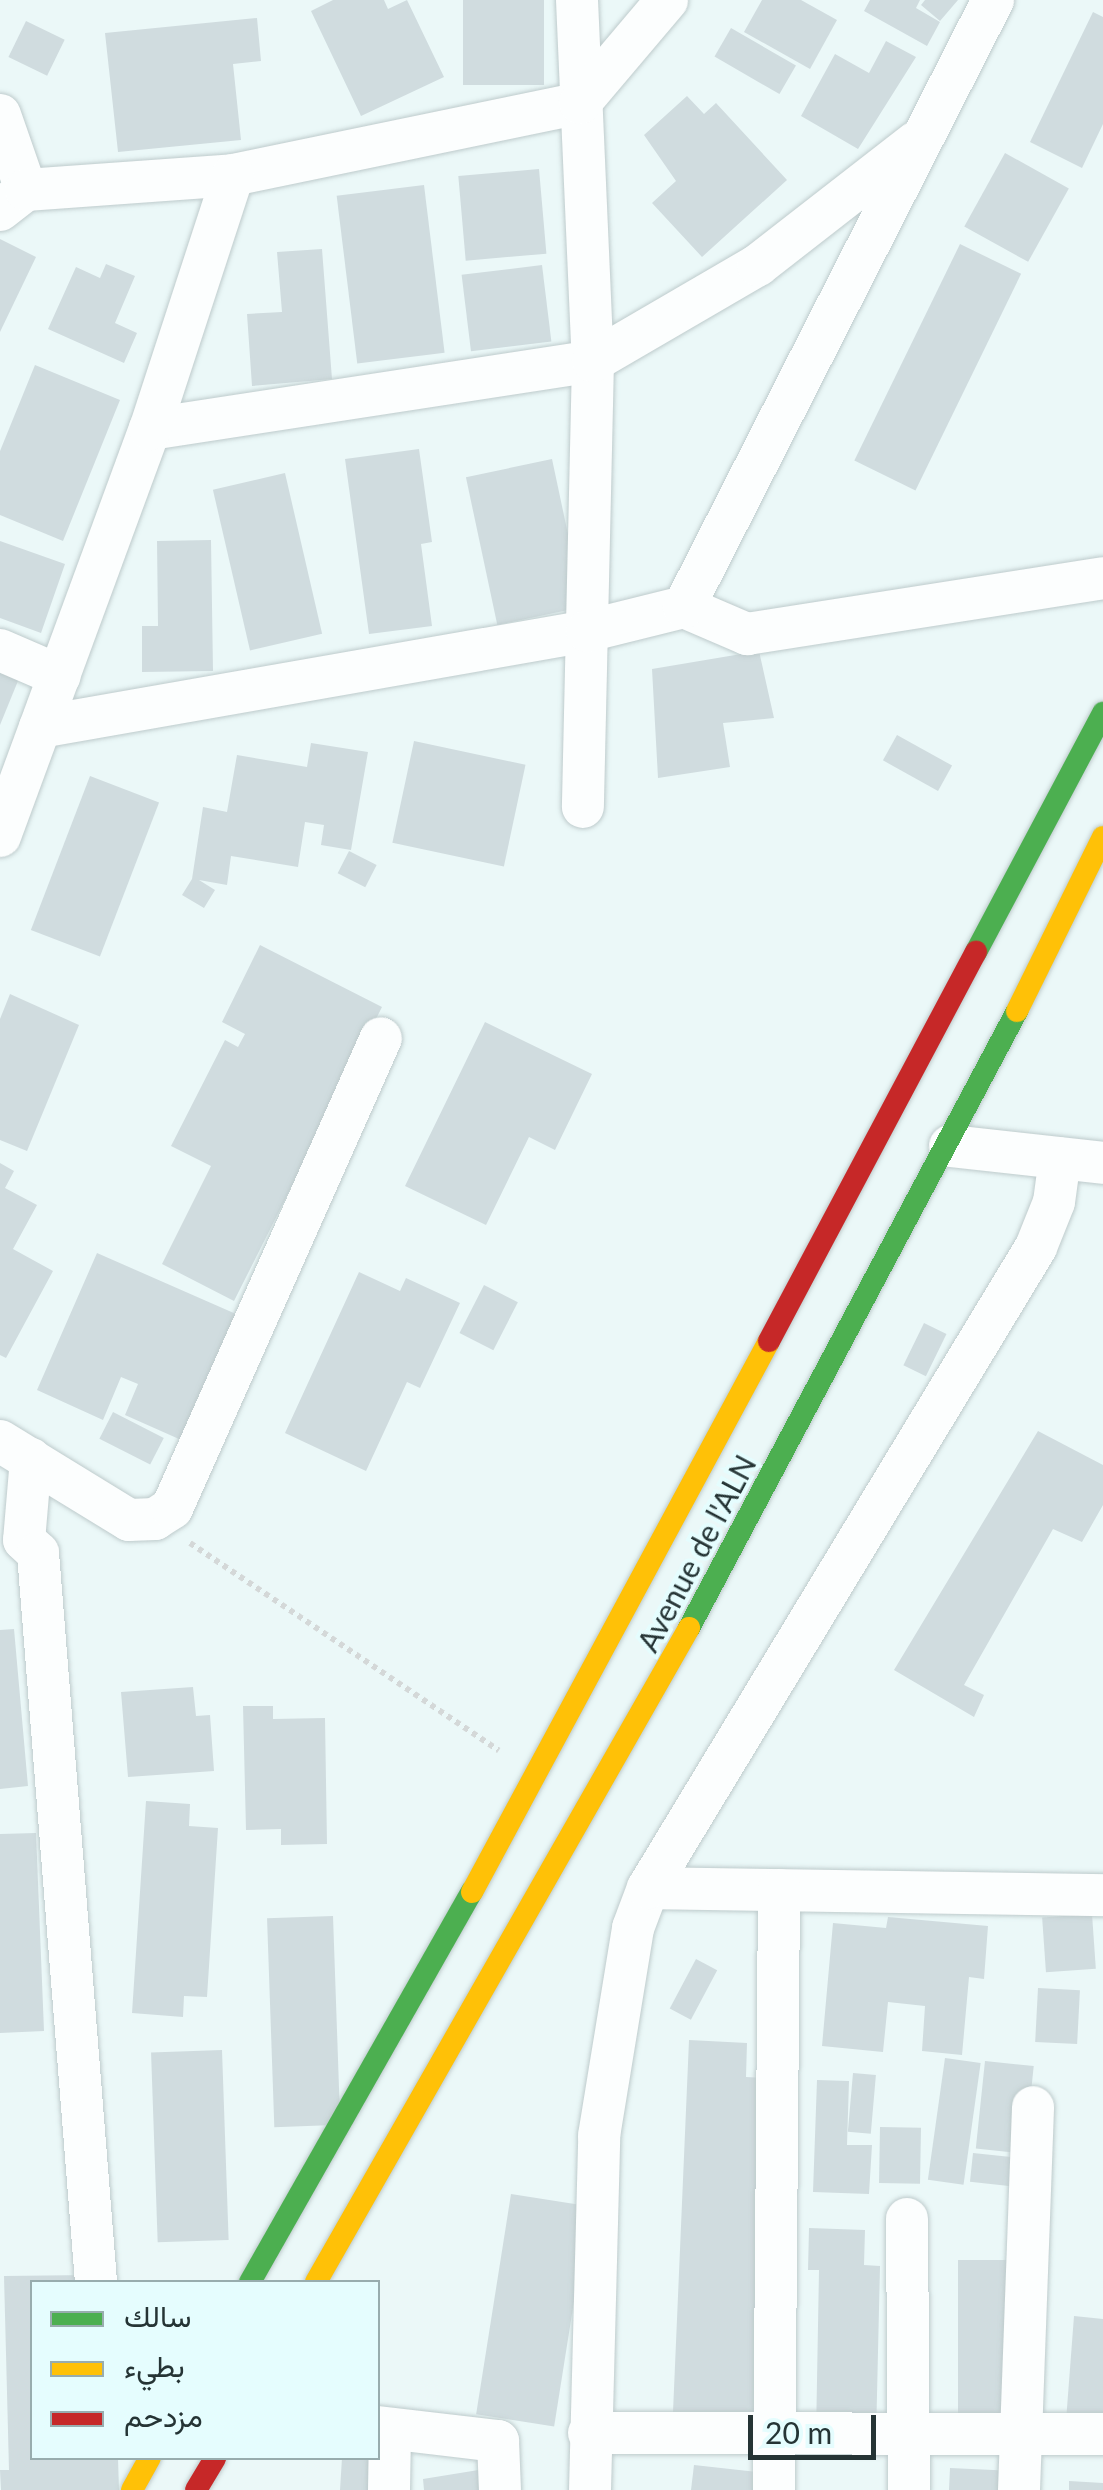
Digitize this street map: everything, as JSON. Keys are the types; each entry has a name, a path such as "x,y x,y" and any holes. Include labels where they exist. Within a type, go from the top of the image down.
{"main road":[{"path":"251,2280 537,1777 1103,713"},
{"name":"Avenue de l'ALN","path":"317,2280 629,1740 950,1146 1103,837"},
{"path":"132,2490 149,2460"},
{"path":"196,2490 214,2460"}],"street":[{"path":"577,0 593,361 582,806"},
{"path":"0,115 13,200 233,175 580,103 667,0"},
{"path":"684,606 992,0"},
{"path":"150,429 593,361 758,265 925,134"},
{"path":"0,836 150,429 233,175"},
{"path":"40,726 587,632 684,606 747,634 1103,578"},
{"path":"0,650 60,676"},
{"path":"96,2280 38,1553 12,1538 15,1450 129,1520 155,1519 172,1508 380,1038"},
{"path":"950,1146 1103,1163"},
{"path":"590,2490 599,2136 632,1928 648,1888 1036,1248 1054,1202 1060,1158"},
{"path":"648,1888 1103,1895"},
{"path":"774,2490 779,1890"},
{"path":"1019,2490 1033,2108"},
{"path":"907,2219 909,2490"},
{"path":"390,2490 384,2429 498,2441 500,2490"},
{"path":"589,2433 1103,2434"}],"path":[{"path":"155,1519 537,1777"}],"building":[{"path":"333,0 384,0 388,9 407,0 444,77 361,116 311,11"},
{"path":"463,0 544,0 544,85 463,85"},
{"path":"762,0 801,0 837,20 810,69 744,32"},
{"path":"870,0 920,0 916,8 940,22 927,46 864,11"},
{"path":"925,0 958,0 940,21 921,5"},
{"path":"1093,12 1103,17 1103,124 1082,168 1030,142"},
{"path":"257,18 261,61 233,64 241,140 118,152 105,33"},
{"path":"26,21 65,40 47,76 8,57"},
{"path":"731,28 796,66 779,94 714,57"},
{"path":"886,41 916,57 858,149 801,116 835,54 869,73"},
{"path":"687,96 704,114 716,103 787,180 702,257 652,203 676,181 644,135"},
{"path":"1005,153 1069,188 1028,262 964,226"},
{"path":"539,169 546,254 466,261 458,176"},
{"path":"424,185 445,353 357,363 337,196"},
{"path":"0,239 36,257 0,332"},
{"path":"960,244 1021,274 915,490 854,461"},
{"path":"322,249 332,379 252,386 247,314 282,312 277,252"},
{"path":"106,264 135,276 115,323 137,333 124,363 48,329 76,267 100,278"},
{"path":"542,265 551,341 471,351 462,275"},
{"path":"35,365 120,400 63,541 0,515 0,451"},
{"path":"419,449 432,542 421,544 432,626 369,634 345,459"},
{"path":"552,459 583,607 497,625 466,477"},
{"path":"285,473 322,634 250,650 213,490"},
{"path":"211,540 213,671 142,672 142,626 158,626 157,541"},
{"path":"0,541 65,564 41,633 0,618"},
{"path":"759,651 774,718 723,723 730,767 658,778 652,669"},
{"path":"0,668 20,676 0,725"},
{"path":"897,735 952,766 938,791 883,760"},
{"path":"414,741 526,765 504,866 392,843"},
{"path":"311,743 368,752 351,850 321,845 324,825 305,822 298,867 231,856 227,885 199,880 215,890 204,908 182,895 192,879 203,807 227,812 237,755 307,767"},
{"path":"90,776 159,803 100,957 31,930"},
{"path":"349,851 377,865 365,887 338,873"},
{"path":"260,945 382,1007 234,1301 162,1264 211,1166 171,1146 225,1040 238,1047 245,1034 222,1022"},
{"path":"10,994 79,1025 27,1151 0,1140 0,1019"},
{"path":"485,1022 592,1074 555,1150 529,1137 486,1225 405,1186"},
{"path":"0,1163 14,1171 5,1188 37,1205 13,1249 53,1271 6,1358 0,1355"},
{"path":"97,1253 236,1314 188,1443 125,1415 138,1384 121,1377 103,1420 37,1390"},
{"path":"359,1272 400,1291 406,1278 460,1303 420,1388 407,1382 366,1471 285,1433"},
{"path":"484,1285 518,1302 493,1350 459,1333"},
{"path":"924,1323 946,1334 926,1376 903,1365"},
{"path":"113,1412 164,1438 150,1465 99,1439"},
{"path":"1038,1431 1103,1465 1103,1505 1082,1542 1053,1529 964,1685 984,1695 974,1717 894,1670"},
{"path":"14,1629 28,1786 0,1789 0,1630"},
{"path":"193,1687 196,1716 210,1715 214,1771 128,1777 121,1692"},
{"path":"243,1706 273,1706 273,1719 325,1718 327,1844 281,1845 281,1829 246,1830"},
{"path":"146,1801 190,1804 189,1826 218,1828 207,1997 184,1996 183,2017 132,2013"},
{"path":"36,1833 44,2031 0,2033 0,1834"},
{"path":"1092,1914 1096,1969 1046,1972 1042,1917"},
{"path":"333,1916 340,2125 274,2127 267,1918"},
{"path":"888,1917 988,1926 984,1979 969,1977 962,2055 922,2051 925,2006 888,2002 883,2052 822,2046 833,1923 886,1928"},
{"path":"696,1959 717,1970 691,2020 670,2008"},
{"path":"1038,1988 1080,1990 1077,2044 1035,2042"},
{"path":"689,2040 747,2043 746,2077 796,2080 756,2416 673,2412"},
{"path":"222,2050 229,2240 158,2242 151,2052"},
{"path":"945,2058 981,2063 964,2185 928,2180"},
{"path":"985,2061 1034,2066 1025,2154 976,2149"},
{"path":"853,2073 876,2075 871,2134 848,2132"},
{"path":"817,2080 849,2081 847,2145 872,2145 869,2194 813,2192"},
{"path":"880,2127 921,2128 920,2184 879,2183"},
{"path":"973,2153 1027,2159 1024,2187 970,2182"},
{"path":"511,2194 589,2206 554,2427 476,2414"},
{"path":"809,2228 865,2230 864,2265 880,2266 876,2438 816,2436 819,2270 808,2270"},
{"path":"958,2260 1018,2260 1018,2429 958,2429"},
{"path":"88,2275 88,2280 30,2280 30,2460 118,2460 119,2490 1,2490 0,2470 9,2470 4,2276"},
{"path":"1074,2316 1103,2319 1103,2424 1066,2421"},
{"path":"342,2460 379,2460 400,2490 340,2490"},
{"path":"694,2465 757,2472 755,2490 691,2490"},
{"path":"497,2467 501,2490 424,2490 423,2479"},
{"path":"950,2468 1015,2471 1015,2490 949,2490"},
{"path":"1069,2481 1103,2483 1103,2490 1069,2490"}],"traffic: fast":[{"path":"976,952 1103,713"},
{"path":"689,1628 1017,1011"},
{"path":"251,2280 472,1892"}],"traffic: slow":[{"path":"1017,1011 1103,837"},
{"path":"472,1892 769,1341"},
{"path":"317,2280 689,1628"},
{"path":"132,2490 149,2460"}],"traffic: jam":[{"path":"769,1341 976,952"},
{"path":"196,2490 214,2460"}]}
